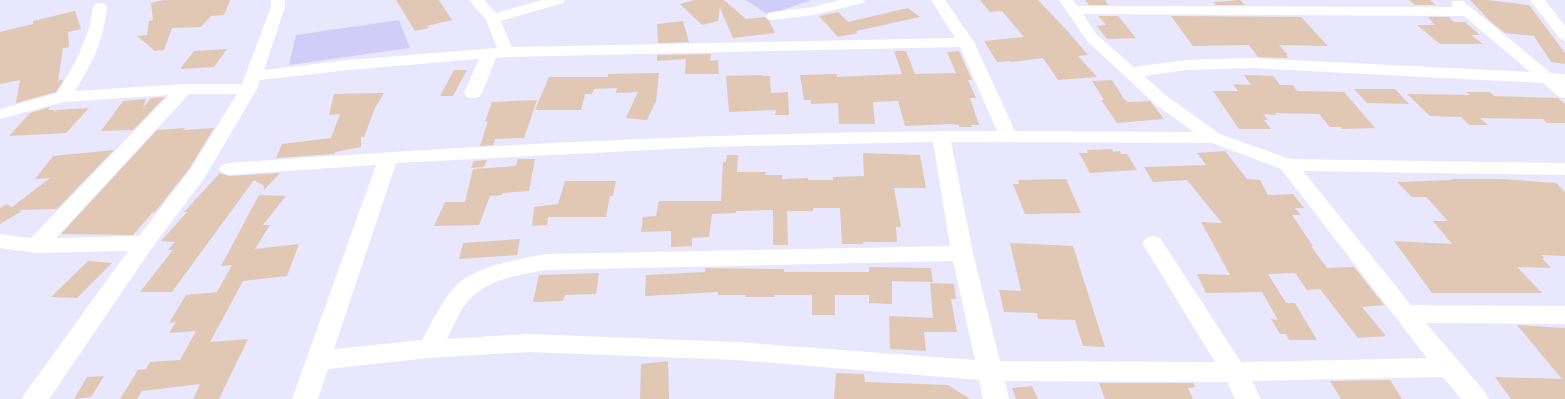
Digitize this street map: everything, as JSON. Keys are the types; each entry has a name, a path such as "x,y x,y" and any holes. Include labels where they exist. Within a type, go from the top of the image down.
{"street":[{"path":"35,399 145,243 198,173 252,82 278,7 278,0"},
{"path":"473,93 498,52 494,19 476,0"},
{"path":"494,19 558,0"},
{"path":"773,16 813,11 858,0"},
{"path":"938,0 966,42 1009,137"},
{"path":"1453,0 1565,93"},
{"path":"1537,0 1565,36"},
{"path":"1069,5 1468,12"},
{"path":"1069,5 1092,38 1162,101 1214,138 1288,165 1565,169"},
{"path":"63,98 86,59 97,29 100,6"},
{"path":"0,114 63,98 184,90 252,82 349,65 498,52 966,42"},
{"path":"1130,73 1186,64 1251,63 1565,79"},
{"path":"36,246 184,90"},
{"path":"229,169 589,145 780,139 1009,137 1214,138"},
{"path":"941,138 962,253 996,399"},
{"path":"305,399 388,158"},
{"path":"1288,165 1405,314 1476,399"},
{"path":"0,240 36,246 145,243"},
{"path":"1153,243 1234,372 1248,399"},
{"path":"429,349 460,295 478,281 498,272 523,265 545,262 962,253"},
{"path":"1405,314 1565,315"},
{"path":"319,360 429,349 528,343 737,351 990,371 1234,372 1450,367"}],"shaded area":[{"path":"746,0 811,0 768,15"},
{"path":"399,20 410,48 289,65 296,35"}],"building":[{"path":"164,0 230,0 224,15 211,16 201,27 172,28 164,50 155,51 137,36 147,35 149,21 153,20 151,3"},
{"path":"396,0 439,0 452,20 427,26 429,28 415,31"},
{"path":"694,0 724,0 746,19 765,17 769,21 775,33 733,38 720,8 718,21 702,25 680,4"},
{"path":"980,0 1038,0 1088,55 1078,56 1097,77 1058,80 1043,58 1011,62 997,62 984,41 1024,37 1002,11 990,12"},
{"path":"1085,0 1105,0 1108,5 1089,5"},
{"path":"1240,0 1245,5 1216,5 1213,2"},
{"path":"1409,0 1430,0 1436,5 1415,5"},
{"path":"1470,0 1487,0 1529,5 1565,53 1565,64 1551,62 1534,36 1505,33 1490,21"},
{"path":"908,8 920,17 856,31 858,33 838,37 819,16 838,12 848,22"},
{"path":"75,11 81,29 68,32 69,47 63,48 58,82 61,79 63,81 56,92 16,103 20,80 0,84 0,32 33,24 33,21"},
{"path":"1098,16 1118,16 1136,38 1107,39 1097,26 1106,25"},
{"path":"1171,16 1301,17 1328,46 1279,45 1288,55 1286,55 1288,58 1258,57 1249,45 1193,46"},
{"path":"1428,17 1449,17 1454,22 1465,22 1480,35 1471,35 1483,44 1440,44 1417,25 1435,25"},
{"path":"683,21 689,42 658,43 657,24"},
{"path":"227,49 214,67 180,69 194,51"},
{"path":"894,51 906,51 915,74 956,73 947,52 959,51 972,80 968,80 976,98 970,98 979,125 971,125 972,127 959,127 959,125 950,124 905,126 898,101 873,102 875,124 839,124 838,103 811,104 811,100 804,100 800,75 837,74 837,77 902,74"},
{"path":"711,54 710,61 718,60 719,74 685,74 686,59 657,61 657,55"},
{"path":"454,70 467,70 453,96 440,96"},
{"path":"659,73 656,101 647,120 626,118 638,92 616,93 617,88 594,89 592,94 585,94 581,110 535,110 549,77 608,77 608,74"},
{"path":"1244,75 1273,76 1280,85 1293,85 1297,91 1344,92 1375,128 1342,129 1341,127 1330,127 1319,114 1275,113 1276,115 1263,114 1268,120 1264,120 1271,129 1239,129 1213,91 1238,91 1233,84 1251,85"},
{"path":"726,76 770,76 771,93 788,92 789,115 775,115 776,110 729,112"},
{"path":"1112,80 1124,99 1128,102 1150,101 1164,119 1117,123 1101,100 1104,100 1092,81"},
{"path":"1354,89 1395,89 1409,104 1367,103"},
{"path":"1466,92 1490,92 1494,96 1558,98 1565,104 1565,123 1547,123 1543,119 1480,118 1488,125 1469,125 1461,117 1430,116 1407,94 1470,95"},
{"path":"384,93 375,108 364,137 361,137 361,147 335,152 334,154 276,158 282,144 331,138 340,114 329,115 334,94"},
{"path":"165,97 133,130 101,131 123,101 146,99 143,108 151,98"},
{"path":"537,100 524,138 495,139 493,145 480,146 488,121 485,122 492,102"},
{"path":"50,107 48,110 54,110 54,113 56,110 89,108 66,133 9,136 30,113"},
{"path":"185,128 183,130 214,128 189,169 155,212 153,212 133,235 61,234 157,130"},
{"path":"1112,149 1113,152 1120,151 1121,154 1127,154 1137,170 1090,173 1079,153 1088,153 1087,150"},
{"path":"114,150 57,209 19,210 22,211 0,224 0,208 6,204 12,207 50,178 35,179 53,156"},
{"path":"1225,151 1247,179 1260,180 1268,195 1293,194 1304,208 1295,208 1301,215 1292,215 1313,246 1311,246 1327,268 1354,267 1384,305 1362,307 1386,336 1358,338 1320,289 1307,290 1295,273 1268,274 1286,303 1295,303 1317,340 1289,340 1286,334 1280,334 1271,319 1278,320 1262,292 1206,293 1197,274 1230,275 1201,222 1222,223 1187,180 1153,182 1144,167 1206,165 1197,153"},
{"path":"863,153 920,155 926,188 894,188 901,227 896,227 897,242 863,242 863,244 842,244 840,208 813,208 813,211 787,211 788,245 773,245 773,210 736,211 736,213 712,214 709,237 692,238 692,246 671,247 671,231 641,232 643,217 656,216 659,201 721,201 723,162 726,162 727,155 738,155 737,172 766,172 765,175 782,175 782,179 808,178 808,180 833,180 833,177 864,176"},
{"path":"518,159 535,159 529,191 502,193 502,195 490,196 479,225 434,226 445,202 465,202 473,169 516,166"},
{"path":"487,160 484,167 471,168 474,161"},
{"path":"220,173 229,176 280,173 264,190 264,186 254,180 172,292 140,292 173,250 168,250 175,242 161,241 187,212 184,212"},
{"path":"1066,179 1081,213 1025,214 1013,184 1019,184 1018,180"},
{"path":"1452,179 1500,179 1556,183 1565,192 1565,256 1541,255 1545,258 1542,258 1551,268 1517,267 1542,293 1432,293 1394,241 1452,244 1433,221 1448,221 1426,197 1412,197 1397,182 1453,180"},
{"path":"565,181 616,181 613,196 610,196 606,217 548,217 547,225 532,226 534,207 558,204"},
{"path":"259,195 286,196 263,225 270,225 255,249 299,244 287,276 243,281 210,342 248,339 219,399 193,399 200,384 142,391 137,399 120,399 138,370 146,369 150,362 180,360 196,331 169,333 176,322 169,323 186,295 217,292 232,265 221,266"},
{"path":"520,239 517,255 459,259 463,243"},
{"path":"1010,243 1073,246 1105,347 1083,346 1075,320 1038,319 1037,313 1004,312 999,290 1021,291"},
{"path":"88,261 112,263 77,298 51,297"},
{"path":"869,267 931,268 933,282 892,281 892,304 869,303 869,295 835,295 835,315 812,315 812,295 746,297 746,295 718,295 718,292 645,296 646,275 705,272 705,268 784,269 784,272 869,272"},
{"path":"599,273 596,294 565,295 563,301 533,302 539,275"},
{"path":"930,283 954,284 956,299 951,299 957,332 924,332 926,351 890,349 889,316 933,318"},
{"path":"1517,325 1565,328 1565,399 1511,399 1495,377 1562,379"},
{"path":"668,361 669,399 640,399 641,364"},
{"path":"836,373 864,374 865,382 948,385 970,399 834,399"},
{"path":"104,376 91,397 74,399 87,377"},
{"path":"1390,380 1402,399 1341,399 1330,381"},
{"path":"1099,383 1193,383 1195,387 1188,388 1193,399 1105,399"},
{"path":"1032,386 1038,399 1016,399 1012,388"}]}
